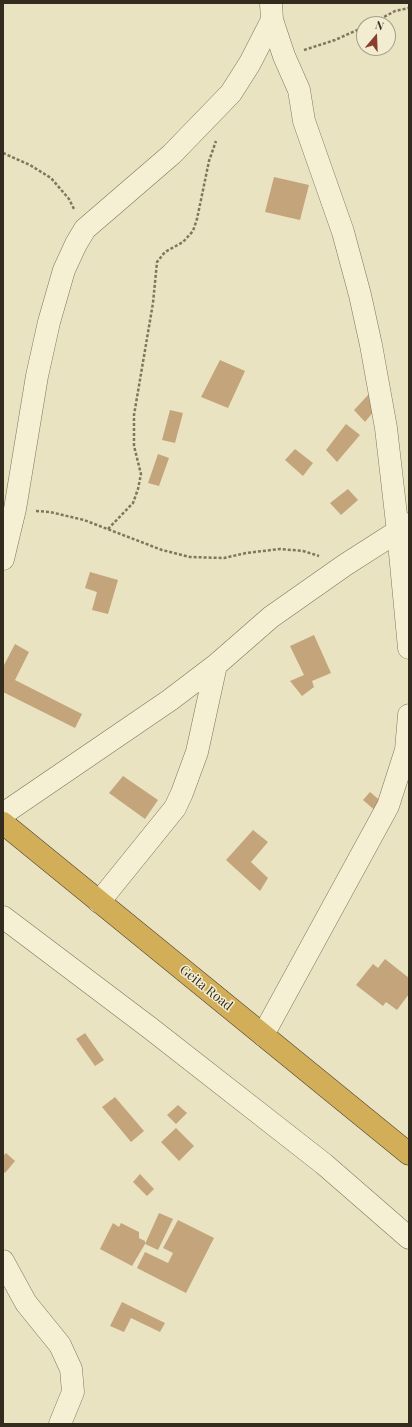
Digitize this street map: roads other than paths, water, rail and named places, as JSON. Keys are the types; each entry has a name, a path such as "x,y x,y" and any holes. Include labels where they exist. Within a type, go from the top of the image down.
{"highway":[{"name":"Geita Road","path":"3,823 409,1154"}],"street":[{"path":"272,12 284,56 299,90 304,121 343,232 360,294 371,344 404,528 409,648"},
{"path":"3,559 15,509 37,376 49,322 64,270 85,229 172,154 231,93 250,63 272,12"},
{"path":"3,814 139,721 216,665 271,617 345,565 404,528"},
{"path":"99,902 174,808 182,793 196,752 216,665"},
{"path":"264,1035 388,806 406,750 409,715"},
{"path":"3,917 143,1023 324,1164 409,1238"},
{"path":"3,1261 26,1303 60,1345 71,1369 73,1392 60,1424"}]}
